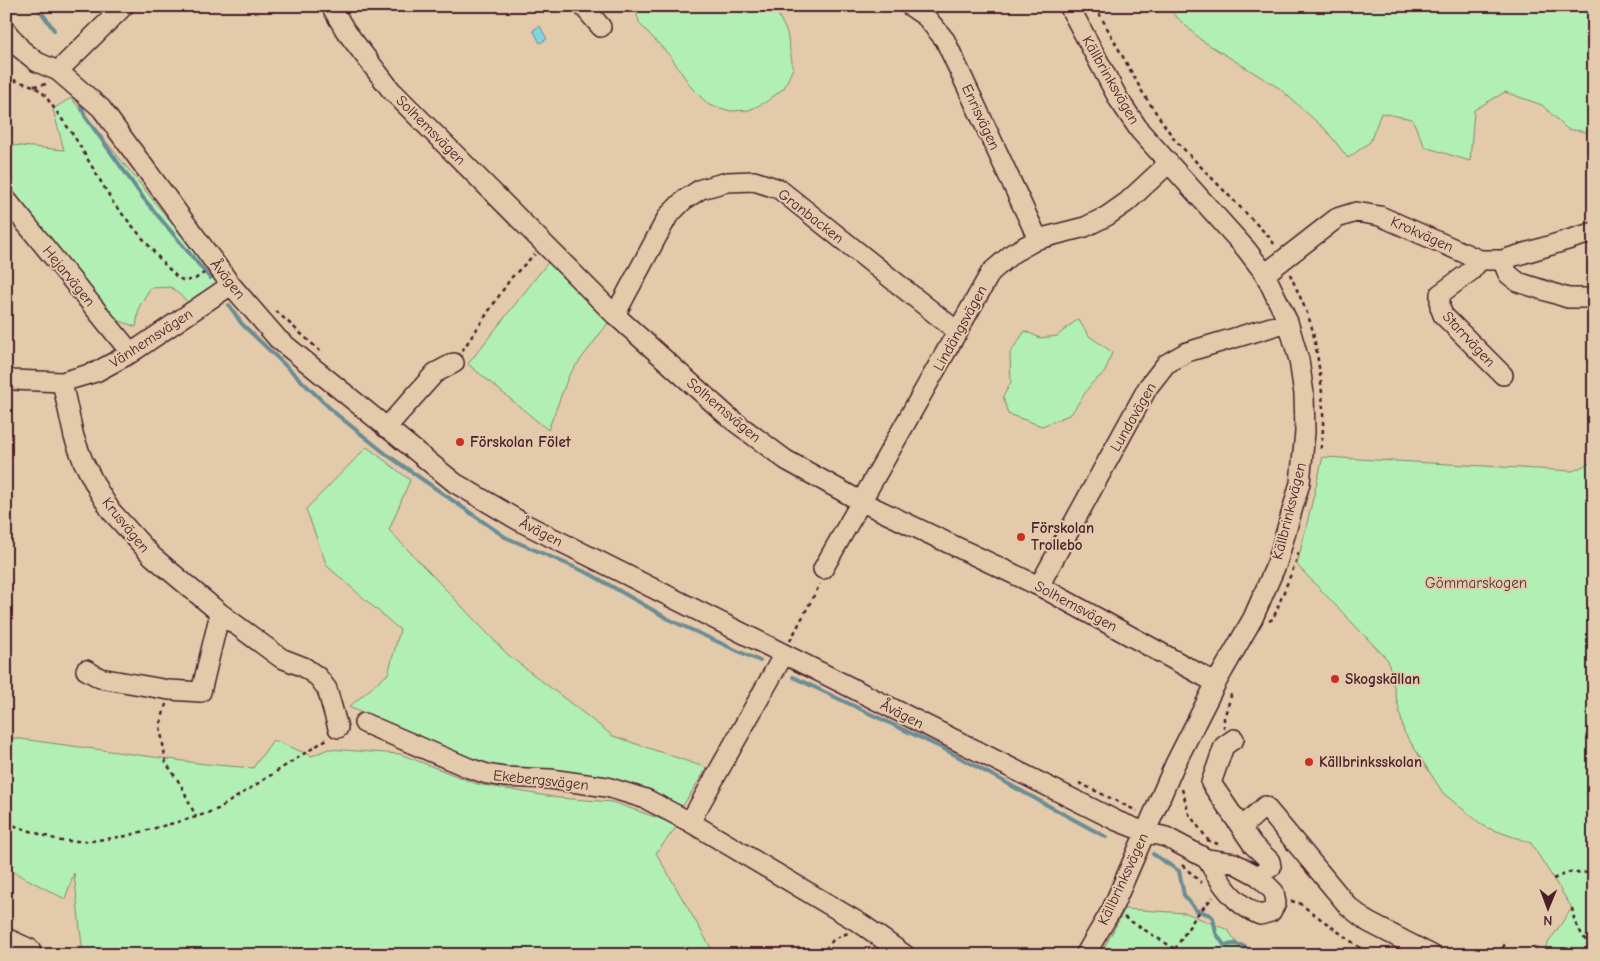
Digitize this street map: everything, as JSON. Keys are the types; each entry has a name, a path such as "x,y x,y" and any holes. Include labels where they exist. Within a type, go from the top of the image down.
{"street":[{"path":"58,71 124,6"},
{"name":"Solhemsvägen","path":"331,6 345,30 391,90 615,315 735,422 786,460 862,502 1039,586 1222,688"},
{"path":"583,6 601,27"},
{"name":"Enrisvägen","path":"910,6 926,18 945,40 1038,239"},
{"name":"Källbrinksvägen","path":"1069,6 1119,100 1140,131 1246,249 1265,274 1288,322 1299,360 1304,394 1305,432 1300,483 1277,563 1222,688 1176,764 1112,909 1085,955"},
{"name":"Åvägen","path":"6,31 21,49 32,58 58,71 101,108 231,285 278,339 454,483 565,544 787,649 1117,821 1145,832 1207,849 1234,863 1258,876 1274,892 1276,902 1271,912 1260,915 1248,910 1224,888 1207,849"},
{"name":"Lindängsvägen","path":"823,569 992,272 1013,253 1038,239 1085,227 1107,216 1127,202 1169,163"},
{"name":"Granbacken","path":"615,315 668,216 684,200 701,188 727,182 754,181 779,189 958,332"},
{"name":"Hejarvägen","path":"6,199 131,353"},
{"name":"Krokvägen","path":"1265,274 1337,218 1356,212 1380,216 1480,260 1502,260 1594,232"},
{"name":"Starrvägen","path":"1480,260 1471,271 1440,294 1440,307 1443,315 1504,375"},
{"path":"1502,260 1508,274 1518,282 1568,298 1594,298"},
{"name":"Vänhemsvägen","path":"6,378 62,382 96,372 131,353 231,285"},
{"name":"Lundavägen","path":"1039,586 1148,387 1166,364 1187,352 1288,322"},
{"path":"386,428 435,374 454,363"},
{"name":"Krusvägen","path":"62,382 77,445 98,490 111,511 152,556 220,613 281,658 304,667 318,677 327,689 335,732"},
{"path":"86,670 100,678 169,690 201,692 220,613"},
{"path":"690,822 787,649"},
{"name":"Ekebergsvägen","path":"364,723 487,774 505,777 550,779 607,787 646,799 690,822 863,925 905,955"},
{"path":"1229,742 1211,782 1253,844 1270,861 1271,867 1258,876"},
{"path":"1242,827 1265,806 1348,906 1368,922 1432,955"},
{"path":"6,938 30,949"}],"path":[{"path":"1094,6 1144,95 1174,138 1270,238 1284,259 1311,326 1321,380 1323,438 1318,457"},
{"path":"6,78 34,86 44,94 74,136 114,204 165,265 184,280 190,281 200,276"},
{"path":"454,363 511,278 543,244"},
{"path":"271,306 322,353"},
{"path":"1267,623 1273,618 1297,558 1298,550"},
{"path":"787,649 823,579 823,569"},
{"path":"1222,688 1231,696 1224,718 1229,742"},
{"path":"169,690 160,726 166,763 181,785 196,817"},
{"path":"6,823 61,841 91,841 126,836 196,817 218,809 335,732"},
{"path":"1184,781 1182,788 1189,814 1207,849"},
{"path":"1178,861 1204,884"},
{"path":"1553,879 1570,872 1594,873"},
{"path":"1287,900 1299,903 1364,953 1370,955"},
{"path":"1175,949 1202,908"},
{"path":"1572,908 1575,923 1594,954"},
{"path":"1112,909 1182,955"},
{"path":"820,955 834,939 863,925"},
{"path":"1499,955 1505,944"}],"green space":[{"path":"634,6 774,6 787,33 793,68 784,88 766,102 749,110 731,111 709,105 691,87 671,57 640,24"},
{"path":"1165,6 1585,6 1594,14 1594,133 1567,129 1542,105 1505,92 1474,110 1470,161 1425,147 1412,119 1381,113 1370,142 1348,158 1326,130 1279,88 1201,40"},
{"path":"71,98 219,282 188,302 171,287 150,288 139,307 136,327 115,319 11,198 11,145 64,150 53,109"},
{"path":"550,260 611,319 569,375 548,430 468,364"},
{"path":"1078,319 1089,336 1112,352 1105,372 1091,384 1071,414 1042,426 1008,414 1003,397 1011,382 1010,353 1025,331 1040,338 1057,336"},
{"path":"367,447 410,480 389,530 508,655 613,736 707,768 682,807 525,774 455,755 349,707 388,674 400,630 327,566 306,509"},
{"name":"Gömmarskogen","path":"1323,457 1573,471 1594,461 1594,955 1540,955 1572,908 1531,843 1485,827 1443,793 1404,732 1388,660 1297,565"},
{"path":"6,737 205,764 253,768 273,740 312,756 328,749 400,754 477,784 559,798 612,802 678,825 656,853 715,955 83,955 74,873 65,899 6,868"},
{"path":"1125,909 1186,913 1228,930 1245,955 1100,955"}],"water":[{"path":"540,26 547,39 540,43 533,30"}],"waterway":[{"path":"37,6 54,30"},
{"path":"80,103 85,116 144,199 210,278"},
{"path":"229,305 242,324 335,413 386,454 505,537 590,574 672,621 760,661"},
{"path":"793,677 944,749 1106,837"},
{"path":"1153,854 1179,871 1184,895 1196,910 1213,918 1216,933 1224,945 1235,944 1245,946 1249,955"}],"place":[{"name":"Förskolan Fölet","path":"460,442"},
{"name":"Förskolan Trollebo","path":"1021,537"},
{"name":"Skogskällan","path":"1335,679"},
{"name":"Källbrinksskolan","path":"1309,762"}]}
